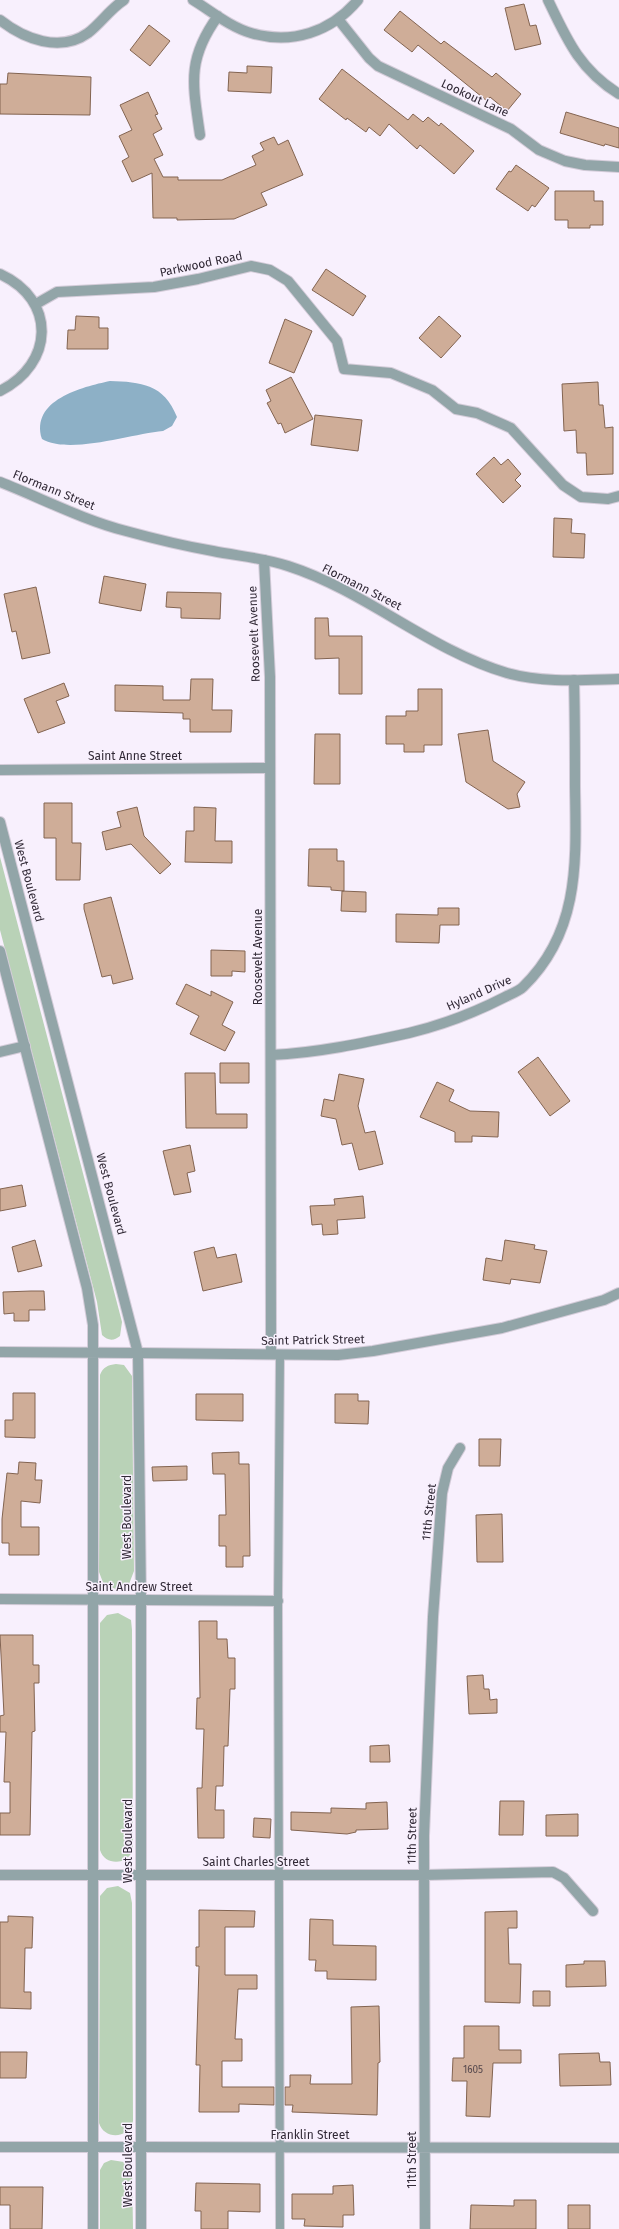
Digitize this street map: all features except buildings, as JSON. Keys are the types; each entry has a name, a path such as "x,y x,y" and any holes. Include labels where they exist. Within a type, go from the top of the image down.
{"street":[{"path":"0,20 15,32 35,40 52,43 71,41 88,33 112,8 124,0"},
{"path":"193,0 218,16 250,33 290,38 326,27 338,19 358,0"},
{"path":"548,0 570,46 583,65 598,79 619,94"},
{"path":"200,136 193,81 195,62 206,31 218,16"},
{"name":"Lookout Lane","path":"338,19 369,58 378,66 511,129 539,150 565,161 585,165 619,167"},
{"name":"Parkwood Road","path":"36,304 57,292 154,287 251,266 270,270 288,281 337,341 344,369 391,373 432,390 456,409 477,413 511,428 563,485 581,497 608,499 619,496"},
{"path":"0,274 24,290 36,304 40,319 41,338 34,362 16,383 0,391"},
{"name":"Flormann Street","path":"0,482 99,523 124,531 264,560 294,568 349,592 477,662 508,673 541,679 619,679"},
{"name":"Roosevelt Avenue","path":"264,560 270,677 269,768 276,1355"},
{"name":"Hyland Drive","path":"272,1055 292,1054 390,1037 436,1026 484,1008 522,988 541,965 554,946 564,922 576,871 574,680"},
{"name":"Saint Anne Street","path":"0,770 269,768"},
{"name":"West Boulevard","path":"0,822 138,1353 141,1600 141,2229"},
{"path":"0,951 87,1288 93,1326 93,2229"},
{"path":"0,1052 25,1046"},
{"name":"Saint Patrick Street","path":"0,1352 338,1355 403,1347 502,1328 604,1300 619,1293"},
{"name":"11th Street","path":"425,2229 424,1836 433,1625 442,1493 448,1468 460,1448"},
{"name":"Saint Andrew Street","path":"0,1599 278,1601"},
{"name":"Saint Charles Street","path":"0,1875 424,1875 553,1872 564,1878 593,1911"},
{"name":"Franklin Street","path":"0,2147 619,2148"}],"lane":[{"path":"276,1355 278,1874 281,2148 280,2229"}],"green space":[{"path":"0,857 122,1322 120,1336 116,1339 109,1339 102,1335 97,1302 0,930"},
{"path":"116,1364 124,1365 132,1376 134,1571 129,1584 116,1589 104,1585 99,1572 100,1375 106,1367"},
{"path":"118,1613 131,1620 132,1630 133,1848 131,1854 127,1858 123,1861 117,1862 107,1859 100,1850 100,1623 107,1615"},
{"path":"118,1886 130,1893 132,1903 133,2121 131,2127 127,2131 122,2134 111,2135 102,2129 99,2123 100,1896 107,1888"},
{"path":"111,2160 124,2162 132,2170 133,2229 100,2229 100,2170 104,2163"}],"water":[{"path":"110,381 132,382 158,391 172,406 177,417 172,426 163,431 84,444 68,445 42,439 40,426 44,414 51,405 73,392"}]}
